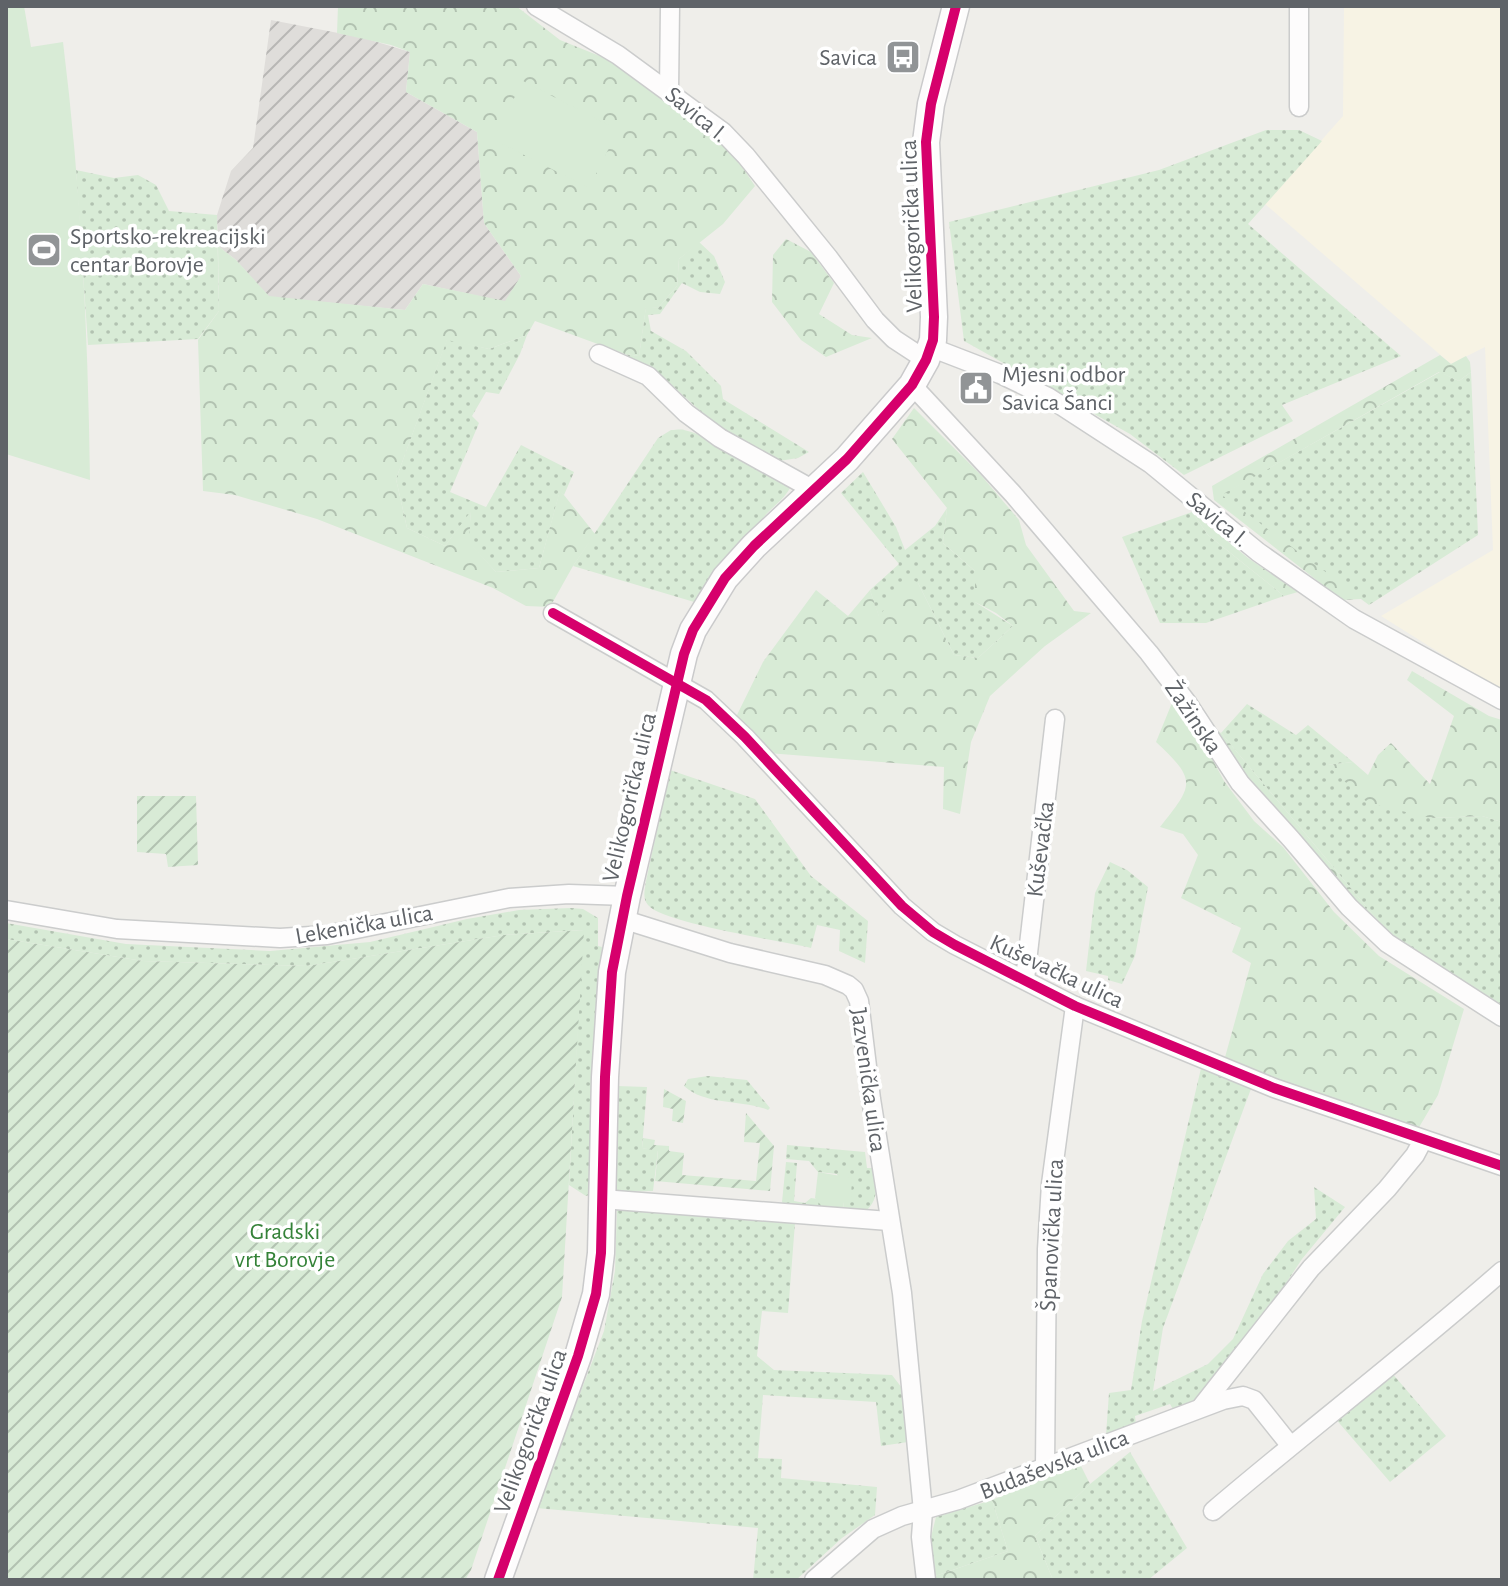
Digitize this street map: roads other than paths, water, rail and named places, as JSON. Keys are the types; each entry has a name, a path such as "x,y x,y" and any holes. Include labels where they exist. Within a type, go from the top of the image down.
{"street":[{"name":"Savica I.","path":"536,6 618,55 723,132 828,257 875,320 894,339 928,354 987,369 1048,397 1122,443 1258,552 1354,619 1502,700"},
{"path":"669,91 670,6"},
{"name":"Velikogorička ulica","path":"498,1580 590,1319 599,1275 605,1077 612,972 676,683 693,630 725,578 812,489 847,459 912,385 928,354 934,330 934,278 926,142 931,104 956,6"},
{"path":"1299,6 1299,107"},
{"path":"599,354 648,376 686,413 720,438 812,489"},
{"name":"Žažinska","path":"912,385 1013,494 1149,653 1195,714 1240,783 1349,907 1387,943 1502,1017"},
{"name":"Kuševačka ulica","path":"553,613 706,700 918,920 955,945 1075,1006 1274,1088 1502,1166"},
{"name":"Kuševačka","path":"1025,979 1055,719"},
{"name":"Lekenička ulica","path":"6,910 117,929 280,938 327,935 509,898 569,894 624,908"},
{"name":"Jazvenička ulica","path":"624,908 730,953 825,975 854,990 859,1001 902,1293 923,1511 921,1537 926,1580"},
{"name":"Španovička ulica","path":"1045,1467 1049,1210 1075,1006"},
{"path":"1200,1408 1224,1382 1311,1268 1382,1195 1415,1155 1423,1140"},
{"path":"602,1199 889,1221"},
{"path":"1213,1511 1290,1445 1441,1325 1502,1271"},
{"name":"Budaševska ulica","path":"814,1580 873,1529 902,1516 1045,1467 1223,1400 1249,1397 1290,1445"}],"place":[{"name":"Savica","path":"903,57"},
{"name":"Sportsko-rekreacijski centar Borovje","path":"44,250"},
{"name":"Mjesni odbor Savica Šanci","path":"976,388"}],"park label":[{"name":"Gradski vrt Borovje","path":"285,1245"}]}
